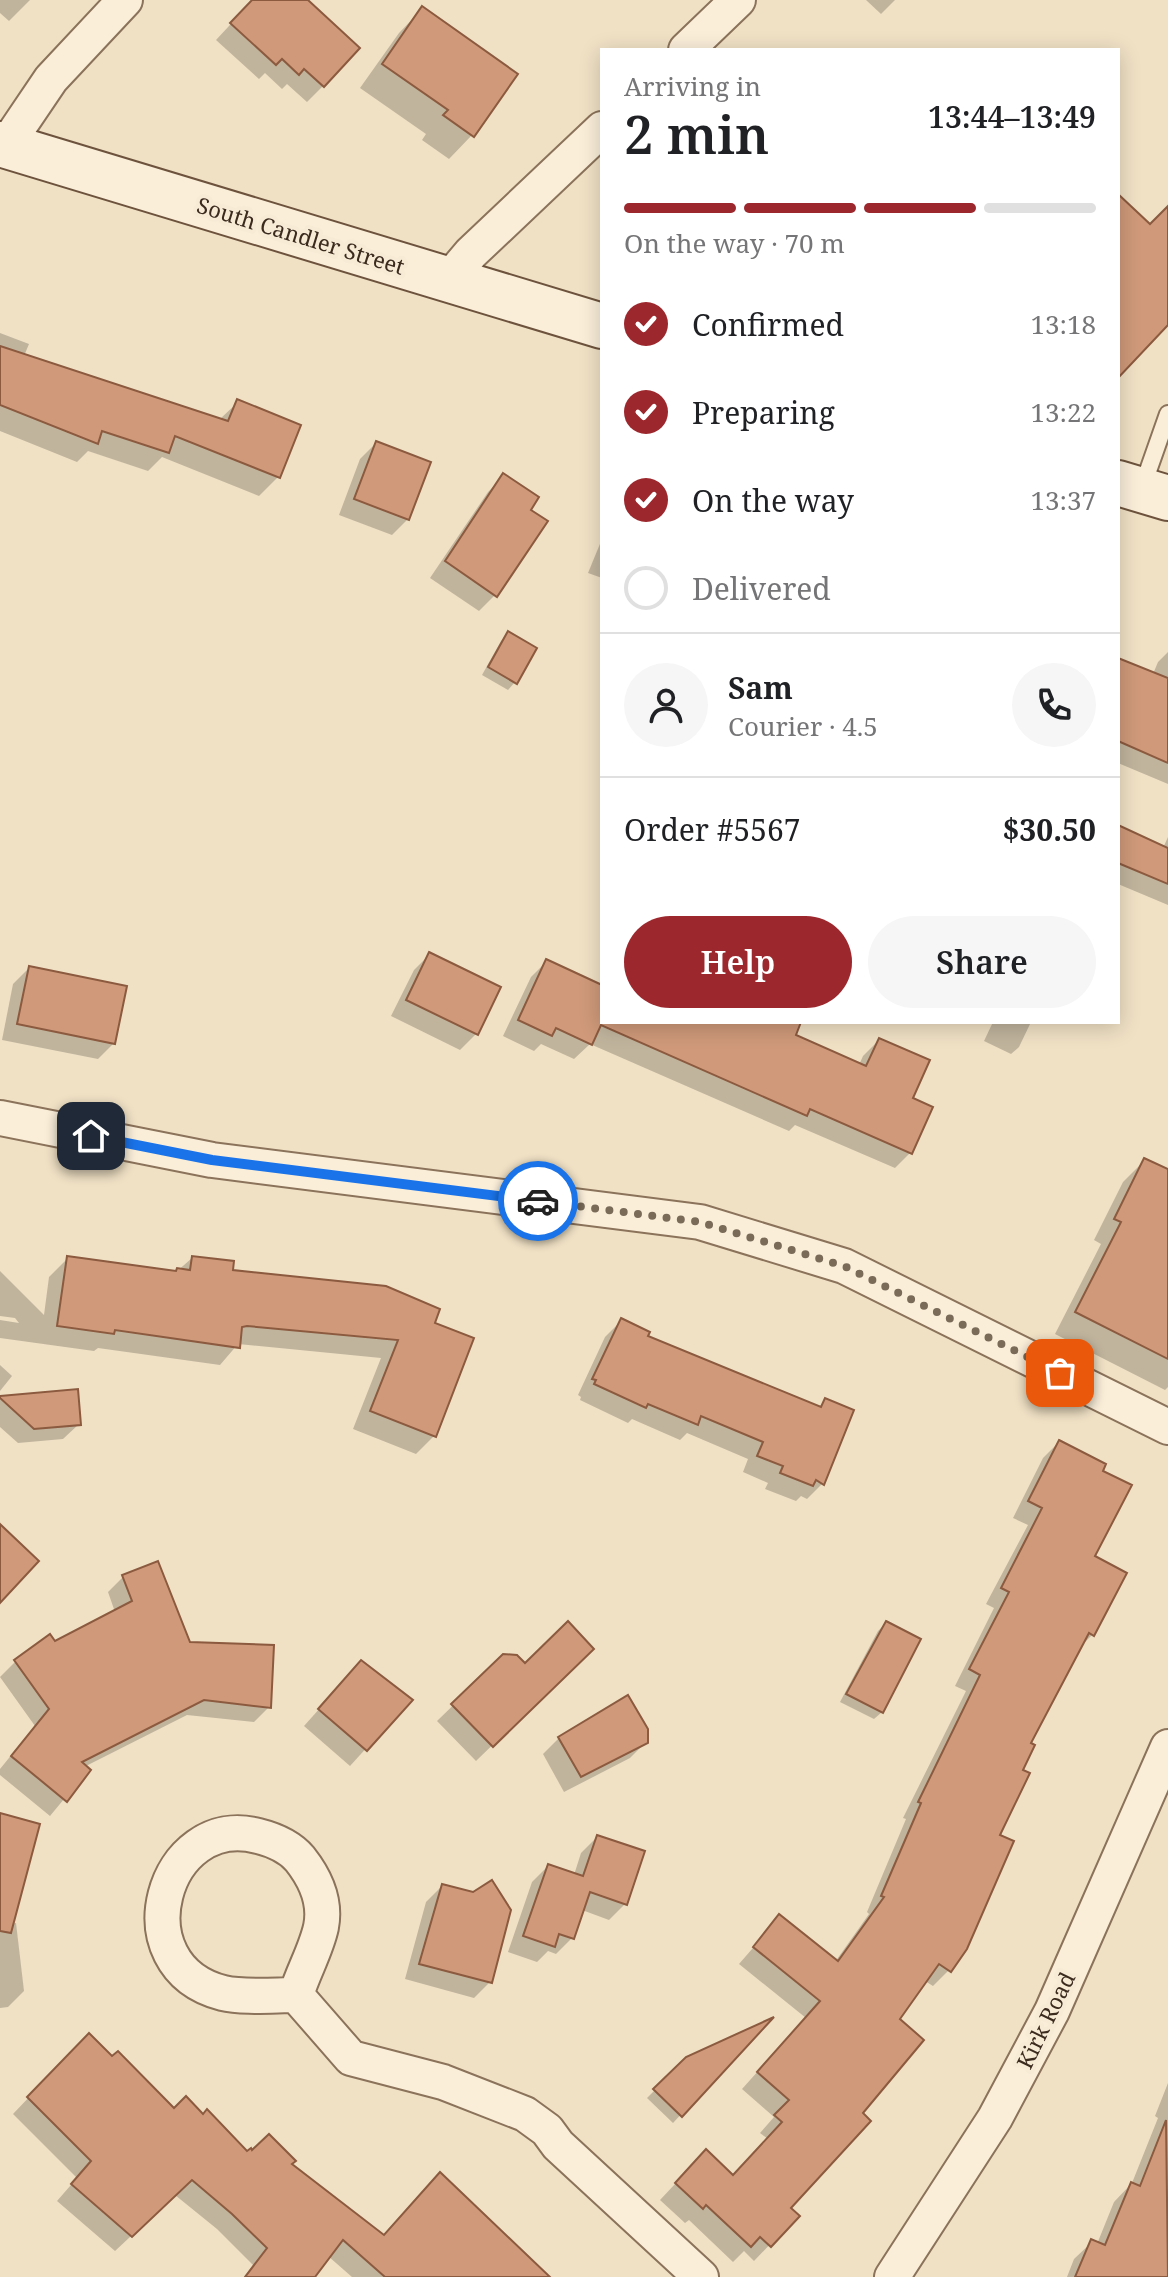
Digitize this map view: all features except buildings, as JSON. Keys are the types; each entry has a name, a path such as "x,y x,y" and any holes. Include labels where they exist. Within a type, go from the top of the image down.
{"main road":[{"name":"South Candler Street","path":"3,146 600,325"}],"street":[{"path":"3,146 51,79 125,0"},
{"path":"688,48 738,0"},
{"path":"449,279 471,253 600,131"},
{"path":"0,1118 212,1160 700,1222 844,1266 1168,1427"},
{"name":"Kirk Road","path":"892,2277 995,2118 1052,2011 1168,1747"},
{"path":"296,1995 321,1925 321,1899 312,1875 296,1855 275,1841 250,1834 224,1835 199,1846 179,1864 165,1888 161,1915 165,1941 179,1965 199,1983 225,1993 296,1995 351,2058 443,2082 525,2114 547,2130 558,2145 701,2277"}],"lane":[{"path":"1142,490 1168,414"}],"way so far":[{"path":"538,1201 700,1222 844,1266 1060,1373"}],"route":[{"path":"91,1136 212,1160 538,1201"}]}
